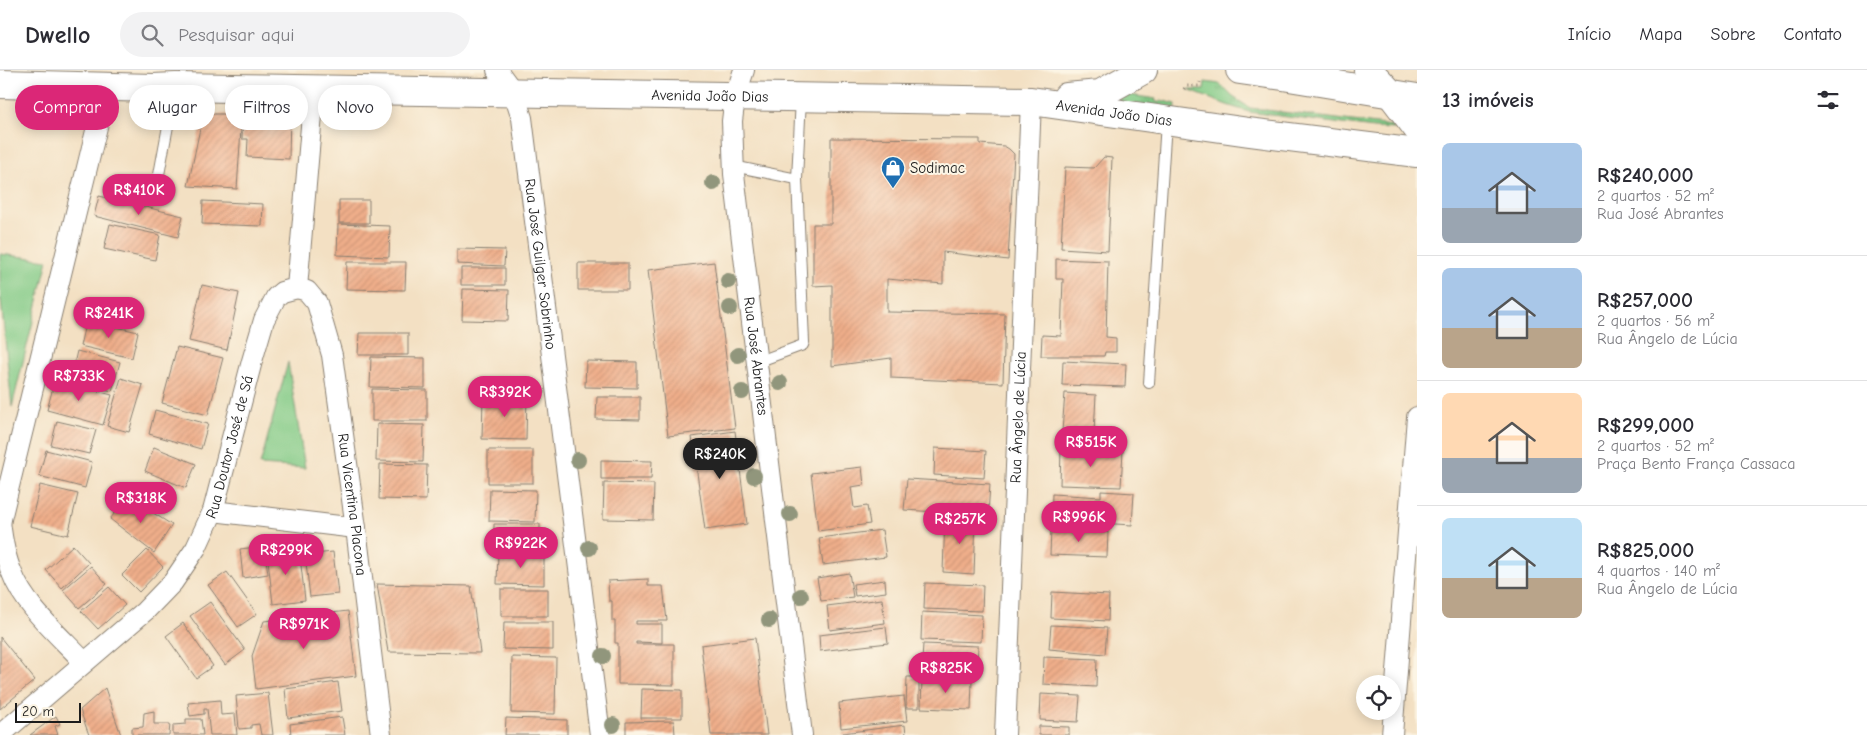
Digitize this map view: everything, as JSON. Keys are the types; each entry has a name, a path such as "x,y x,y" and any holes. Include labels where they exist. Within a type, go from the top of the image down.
{"main road":[{"path":"1031,100 1100,94 1143,70"},
{"path":"1240,70 1417,98"},
{"path":"1368,70 1391,94 1417,128"},
{"name":"Avenida João Dias","path":"0,84 54,85"},
{"name":"Avenida João Dias","path":"215,88 1031,100 1166,121 1417,153"}],"street":[{"name":"Rua José Guilger Sobrinho","path":"497,70 514,93 522,118 600,735"},
{"name":"Rua José Abrantes","path":"744,70 735,96 732,121 733,166 802,735"},
{"path":"297,288 312,115 312,90"},
{"name":"Rua Ângelo de Lúcia","path":"1004,735 1031,100"},
{"path":"84,662 19,589 6,554 0,522 96,130"},
{"name":"Rua Doutor José de Sá","path":"0,735 144,611 173,582 196,548 213,510 264,320 276,297 282,292 297,288"},
{"name":"Rua Vicentina Placona","path":"297,288 307,291 318,303 332,355 356,528 381,735"},
{"path":"1392,735 1417,416"},
{"path":"213,510 356,528"}],"lane":[{"path":"757,362 803,345 804,342 797,179 800,98"},
{"path":"1149,383 1166,121"},
{"path":"158,180 168,130"},
{"path":"733,166 797,179"}],"path":[{"path":"1184,89 1186,86 1199,86 1200,82"}],"green space":[{"path":"1205,82 1220,84 1233,97 1250,108 1392,126 1395,129 1249,112 1188,90 1204,90"},
{"path":"1130,95 1156,99 1155,101 1160,103 1160,100 1176,104 1175,114 1115,102 1120,98"},
{"path":"0,254 48,260 12,407 0,291"},
{"path":"288,362 305,468 260,465"}],"building":[{"path":"215,114 225,114 225,130 241,130 237,189 188,186 200,130 215,130"},
{"path":"242,130 290,130 289,159 247,157 248,139 242,139"},
{"path":"831,138 980,139 980,144 1004,146 1014,154 1008,260 943,252 943,284 887,279 887,312 1005,314 1003,383 891,378 891,358 832,366 832,285 813,286 813,224 831,224"},
{"path":"1104,157 1112,158 1108,251 1061,248 1065,167 1094,168"},
{"path":"99,196 183,216 178,237 94,216"},
{"path":"339,200 369,200 369,223 339,223"},
{"path":"203,201 263,204 262,226 202,224"},
{"path":"110,224 160,235 155,260 104,249"},
{"path":"338,224 390,226 389,257 337,255"},
{"path":"457,249 505,250 504,266 457,264"},
{"path":"1056,259 1108,261 1106,337 1116,338 1116,352 1105,352 1104,356 1041,356 1042,335 1061,336 1063,279 1056,279"},
{"path":"347,262 406,262 405,290 346,289"},
{"path":"714,262 735,428 668,436 648,270"},
{"path":"578,263 628,263 628,290 578,290"},
{"path":"461,268 505,268 505,285 461,285"},
{"path":"202,285 239,293 227,350 189,341"},
{"path":"463,289 509,290 508,321 462,320"},
{"path":"86,320 138,332 132,358 80,346"},
{"path":"359,333 408,333 408,355 358,355"},
{"path":"177,347 223,358 208,415 162,403"},
{"path":"77,351 120,362 112,391 70,381"},
{"path":"371,357 425,358 425,388 370,387"},
{"path":"586,361 637,362 637,388 585,387"},
{"path":"1063,361 1126,364 1125,387 1062,385"},
{"path":"121,378 143,385 129,432 107,426"},
{"path":"55,380 112,395 103,425 47,410"},
{"path":"372,389 427,390 427,421 372,421"},
{"path":"1065,393 1096,395 1094,433 1062,431"},
{"path":"483,396 527,396 526,440 482,439"},
{"path":"597,397 640,397 640,420 596,419"},
{"path":"155,410 208,424 201,449 149,434"},
{"path":"57,421 96,430 89,454 51,445"},
{"path":"377,424 424,425 423,462 376,461"},
{"path":"735,431 747,524 705,530 692,437"},
{"path":"154,447 196,464 186,488 145,471"},
{"path":"935,448 986,451 984,478 934,475"},
{"path":"1061,449 1123,450 1121,487 1060,485"},
{"path":"46,450 92,462 85,488 39,476"},
{"path":"488,450 533,450 533,483 488,483"},
{"path":"601,460 652,461 651,479 601,479"},
{"path":"380,464 427,465 426,500 379,499"},
{"path":"862,467 864,485 851,487 854,508 867,506 870,524 818,531 811,473"},
{"path":"907,479 990,484 988,515 904,510"},
{"path":"604,483 654,484 653,520 603,519"},
{"path":"40,485 78,494 68,535 30,526"},
{"path":"490,489 536,490 535,522 489,521"},
{"path":"1101,491 1134,493 1132,525 1099,523 1100,511 1092,510 1091,524 1051,522 1052,494 1101,497"},
{"path":"128,497 172,525 154,553 110,519"},
{"path":"945,517 976,518 974,574 943,572"},
{"path":"494,524 540,524 540,552 494,552"},
{"path":"1051,529 1108,532 1107,557 1050,555"},
{"path":"882,530 886,557 823,565 819,538"},
{"path":"73,545 89,563 62,588 46,570"},
{"path":"264,546 268,574 243,578 240,549"},
{"path":"299,548 305,600 273,604 267,551"},
{"path":"147,550 163,567 139,592 122,575"},
{"path":"333,552 338,594 310,597 305,555"},
{"path":"498,553 544,554 544,585 497,584"},
{"path":"91,566 107,584 79,608 63,590"},
{"path":"227,572 257,614 238,627 208,585"},
{"path":"849,573 853,597 821,601 817,578"},
{"path":"648,579 648,586 663,586 667,621 636,621 636,624 662,624 662,643 636,642 636,644 674,644 674,685 618,684 618,643 615,643 615,621 612,621 612,601 609,601 608,581"},
{"path":"885,580 886,592 855,596 853,584"},
{"path":"925,583 983,585 982,611 924,609"},
{"path":"377,584 471,586 480,653 388,652"},
{"path":"109,587 125,605 98,629 81,611"},
{"path":"501,589 548,589 548,616 501,616"},
{"path":"1052,592 1109,595 1108,621 1051,618"},
{"path":"882,599 885,623 830,630 827,606"},
{"path":"210,602 245,650 225,665 190,616"},
{"path":"348,611 356,676 256,689 252,656 264,621"},
{"path":"922,612 982,615 981,642 921,640"},
{"path":"504,622 553,622 553,650 503,649"},
{"path":"183,623 213,666 196,678 166,636"},
{"path":"1051,625 1107,628 1105,654 1049,649"},
{"path":"886,627 888,643 820,651 819,635"},
{"path":"0,637 35,680 0,709"},
{"path":"755,638 767,735 711,735 701,645"},
{"path":"923,644 978,646 977,663 922,660"},
{"path":"512,657 556,658 555,714 511,713"},
{"path":"1044,657 1097,659 1096,687 1043,684"},
{"path":"907,677 919,677 919,708 906,708"},
{"path":"922,678 972,680 971,710 921,708"},
{"path":"338,682 342,711 288,718 285,689"},
{"path":"105,688 121,735 89,735 80,710"},
{"path":"642,689 682,690 682,718 641,718"},
{"path":"268,693 273,735 261,735 259,724 251,725 251,728 239,729 236,696"},
{"path":"1041,694 1080,696 1078,722 1040,720"},
{"path":"904,696 907,721 841,728 839,703"},
{"path":"220,700 221,715 235,714 237,735 210,735 207,709 204,709 204,714 190,716 188,703"},
{"path":"154,711 154,724 170,724 169,735 132,735 132,728 143,727 144,713"},
{"path":"56,716 60,724 55,726 58,735 30,735"},
{"path":"342,717 345,735 291,735 290,724"},
{"path":"506,718 567,720 567,735 505,735"},
{"path":"186,719 201,719 203,735 173,735 173,725 186,724"},
{"path":"674,721 675,735 626,735 626,722"},
{"path":"905,725 906,735 843,735 843,733"},
{"path":"1039,726 1069,727 1069,735 1039,735"}],"place":[{"name":"Sodimac","path":"893,189"}]}
